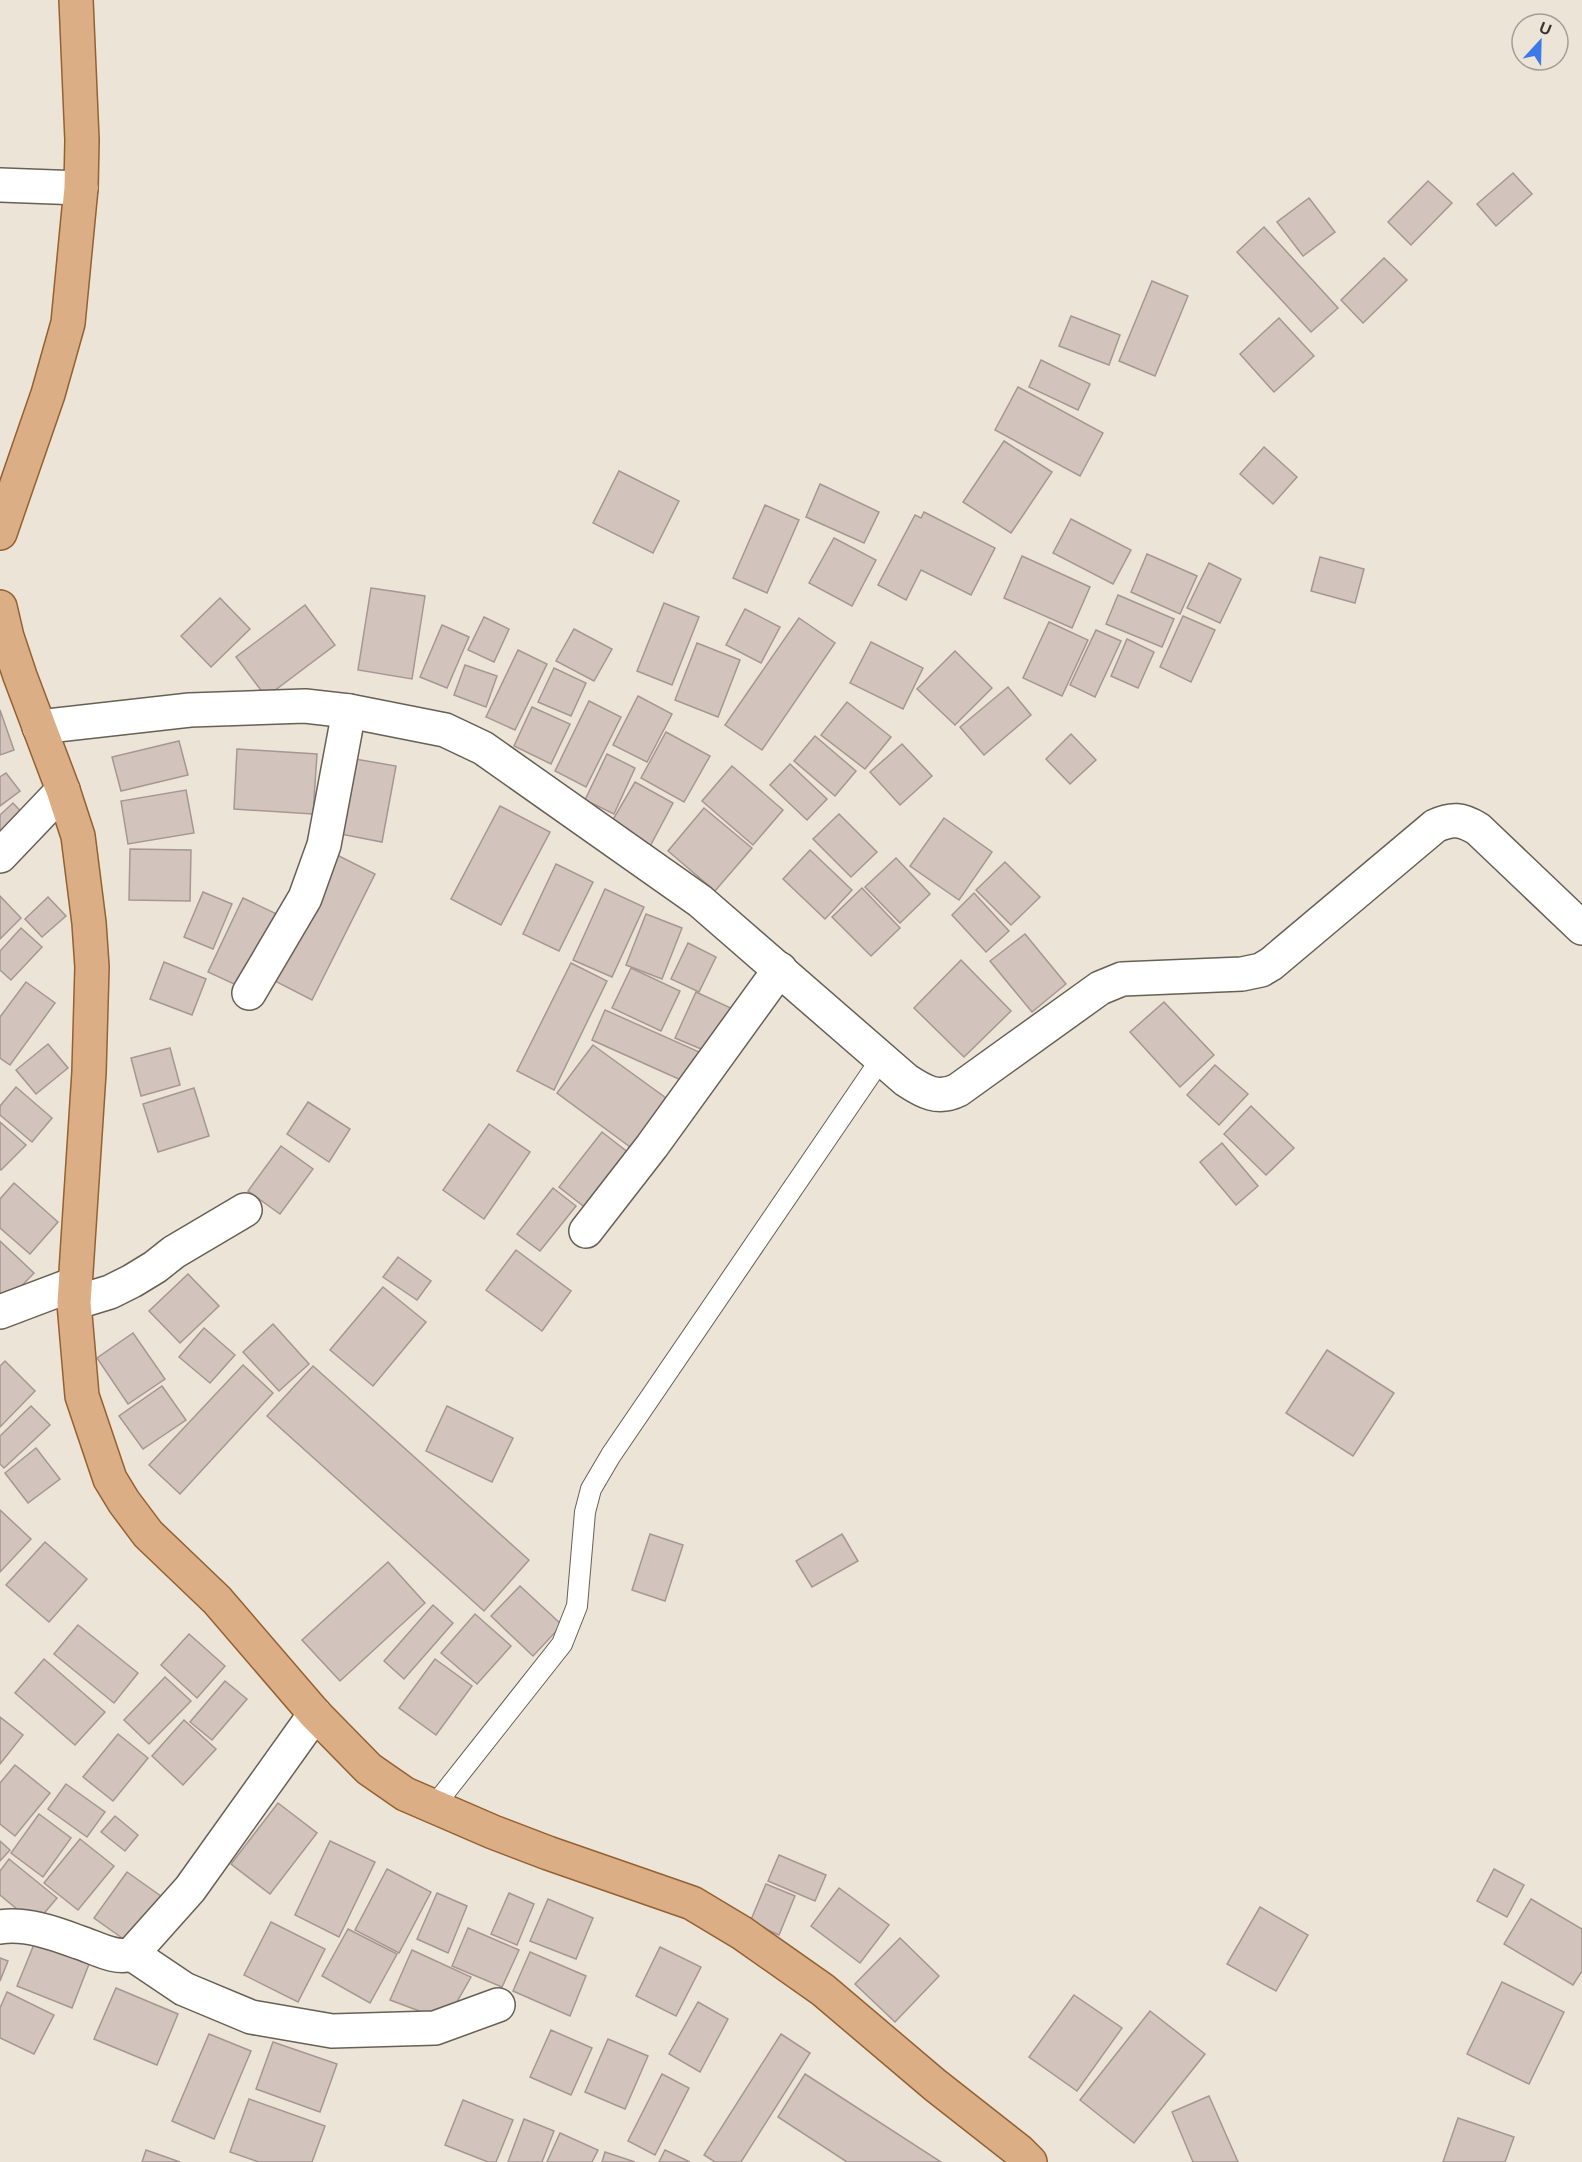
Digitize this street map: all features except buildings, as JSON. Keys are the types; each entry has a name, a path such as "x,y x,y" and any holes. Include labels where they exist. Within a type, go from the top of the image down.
{"main road":[{"path":"0,529 48,394 68,323 81,188 82,140 76,0"},
{"path":"0,607 7,637 78,836 92,967 89,1072 74,1293 82,1396 98,1448 114,1487 148,1534 217,1600 315,1714 369,1769 405,1794 548,1853 692,1903 742,1933 823,1990 1019,2158"}],"street":[{"path":"0,185 81,188"},
{"path":"39,727 190,710 305,706 349,711 444,730 483,748 700,901 881,1059 917,1088 928,1093 948,1095 958,1090 1100,988 1112,982 1122,979 1242,974 1261,970 1435,826 1447,821 1458,819 1478,829 1582,928"},
{"path":"249,993 305,898 324,845 349,711"},
{"path":"0,856 63,790"},
{"path":"586,1231 652,1146 780,969"},
{"path":"0,1312 74,1293 110,1292 155,1267 174,1252 244,1210"},
{"path":"0,1927 16,1925 121,1956 132,1954 190,1889 315,1714"},
{"path":"132,1954 184,1989 252,2017 332,2031 435,2028 498,2005"}],"lane":[{"path":"434,1806 562,1644 577,1606 585,1512 591,1490 611,1455 881,1059"}]}
